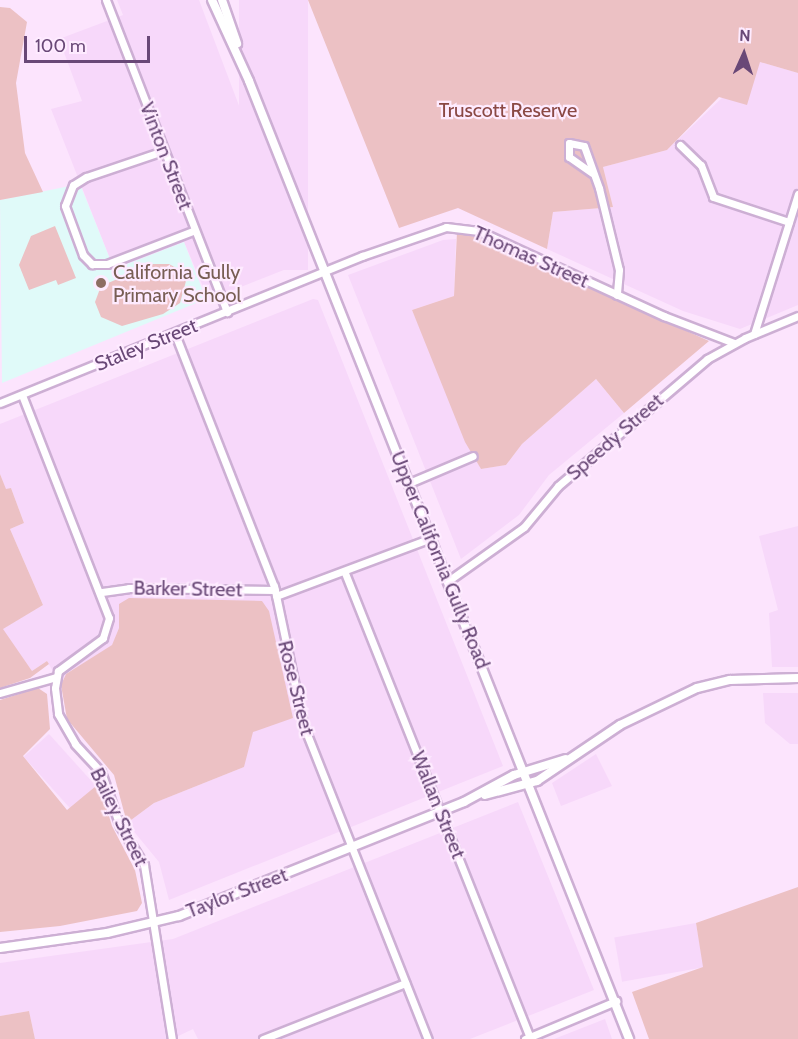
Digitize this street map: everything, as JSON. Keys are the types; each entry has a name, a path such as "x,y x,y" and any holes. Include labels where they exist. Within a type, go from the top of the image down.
{"street":[{"name":"Vinton Street","path":"106,0 226,312"},
{"name":"Upper California Gully Road","path":"212,0 249,81 616,1001 629,1039"},
{"name":"Upper California Gully Road","path":"222,0 249,81"},
{"path":"592,173 569,157 569,143 584,146 592,173 617,261 617,295"},
{"path":"680,145 701,165 713,197 789,222"},
{"path":"163,151 86,177 73,185 65,206 83,255 92,264 107,264 195,230"},
{"path":"754,334 798,194"},
{"name":"Thomas Street","path":"325,272 426,232 462,227 479,231 617,295 734,343"},
{"name":"Staley Street","path":"0,403 325,272"},
{"name":"Speedy Street","path":"448,581 524,527 579,468 692,371 734,343 798,316"},
{"name":"Rose Street","path":"175,334 275,593 300,717 428,1039"},
{"path":"0,693 56,677 63,666 98,643 107,631 109,614 22,395"},
{"path":"409,483 473,456"},
{"name":"Barker Street","path":"102,592 129,588 275,593 345,573 431,538"},
{"name":"Wallan Street","path":"345,573 527,1038"},
{"name":"Bailey Street","path":"56,677 60,720 75,744 101,772 120,826 144,866 172,1039"},
{"name":"Taylor Street","path":"464,802 529,784 655,706 697,688 730,680 798,678"},
{"name":"Taylor Street","path":"0,948 154,923 352,848 464,802 525,773 566,759"},
{"path":"263,1039 405,983"},
{"path":"527,1038 616,1001"}],"shaded area":[{"path":"117,0 199,0 299,264 205,301 207,296 184,242 114,269 51,109 82,101 59,39 123,15"},
{"path":"239,0 308,0 308,270 239,270"},
{"path":"760,62 798,73 798,305 740,329 683,311 547,249 553,212 613,207 603,167 667,150"},
{"name":"California Gully Primary School","path":"80,184 114,269 184,242 206,299 2,383 0,200"},
{"path":"456,239 454,296 412,310 481,469 506,465 522,444 596,379 624,413 549,475 519,515 461,559 348,275 443,240"},
{"path":"313,299 318,300 503,766 169,900 159,862 127,823 154,803 244,767 119,604 119,628 112,646 66,674 61,685 47,661 32,671 2,629 43,605 10,529 24,523 11,488 6,490 0,474 0,424"},
{"path":"798,526 798,667 772,667 769,613 778,610 759,536"},
{"path":"763,693 798,693 798,744 790,744 765,723"},
{"path":"49,734 96,786 71,809 24,757"},
{"path":"596,754 612,786 561,806 552,783"},
{"path":"518,802 594,990 470,1039 198,1039 193,1029 172,1039 35,1039 29,1011 0,1016 0,963 173,939"},
{"path":"696,923 704,967 622,982 614,937"},
{"path":"605,1019 612,1039 554,1039"}],"green space":[{"name":"Truscott Reserve","path":"308,0 798,0 798,73 760,62 747,105 719,97 667,150 603,167 613,207 553,212 547,249 458,208 399,228"},
{"path":"0,7 10,8 27,22 16,83 25,153 43,192 0,200"},
{"path":"55,226 76,278 58,285 56,280 29,290 19,265 31,236"},
{"path":"457,232 478,238 709,341 624,413 596,379 522,444 506,465 481,469 465,442 412,310 454,296"},
{"path":"153,264 169,264 180,270 186,281 180,303 163,314 122,326 101,317 95,302 101,286"},
{"path":"0,474 6,489 11,488 24,523 10,529 43,605 3,629 32,671 47,661 49,664 30,678 0,688"},
{"path":"129,598 262,601 269,611 293,718 253,732 244,767 154,803 127,823 114,775 67,719 61,685 66,674 112,645 119,628 119,604"},
{"path":"38,688 47,694 50,729 23,756 67,810 96,786 102,793 112,826 135,870 142,903 137,911 60,926 0,932 0,700"},
{"path":"798,887 798,1039 649,1039 632,992 703,967 696,923"},
{"path":"29,1011 35,1039 0,1039 0,1016"}],"place":[{"name":"California Gully Primary School","path":"101,283"}]}
